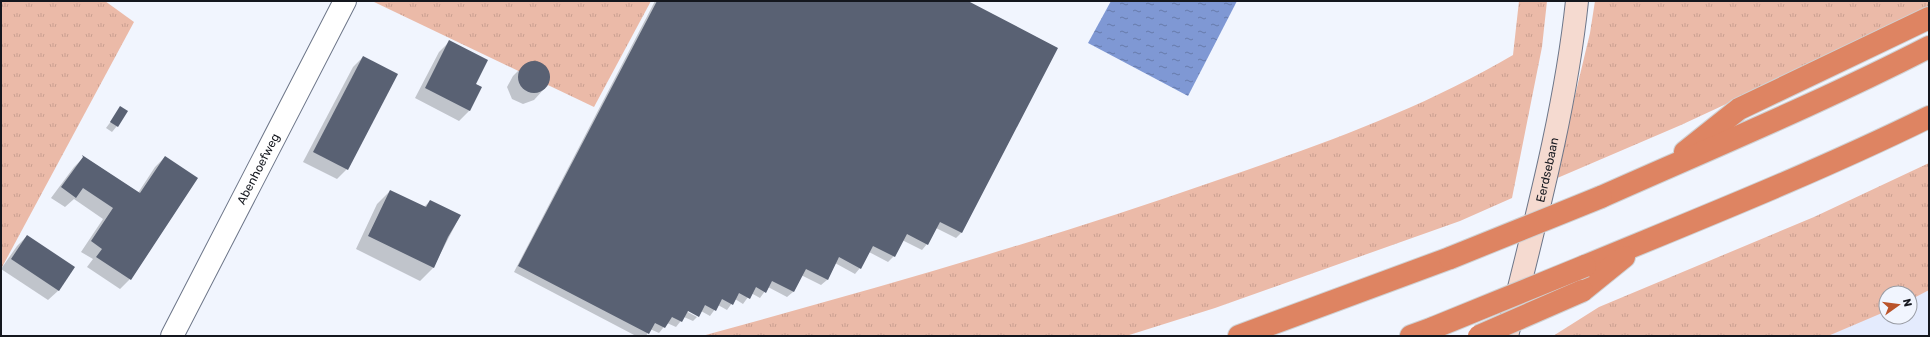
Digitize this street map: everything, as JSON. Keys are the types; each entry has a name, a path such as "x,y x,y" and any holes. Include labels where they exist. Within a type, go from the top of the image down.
{"highway":[{"path":"1660,171 1740,109 1929,18"},
{"path":"1239,336 1450,258 1601,197 1844,90 1929,47"},
{"path":"1411,336 1770,190 1929,117"},
{"path":"1479,336 1582,291 1644,242"}],"main road":[{"name":"Eerdsebaan","path":"1507,336 1542,195 1573,40 1577,1"}],"street":[{"name":"Abenhoefweg","path":"172,336 345,1"}],"shaded area":[{"path":"1929,272 1929,336 1807,336 1878,299 1878,325 1918,325 1917,285"}],"green space":[{"path":"1,1 105,1 134,22 1,269"},
{"path":"372,1 651,1 594,107"},
{"path":"1519,1 1547,1 1542,47 1512,198 1460,221 1215,308 1126,336 702,336 895,282 1088,224 1253,168 1367,126 1442,93 1513,55"},
{"path":"1595,1 1929,1 1929,10 1681,125 1555,179 1590,33"},
{"path":"1929,163 1929,290 1918,296 1918,285 1878,285 1878,315 1828,336 1553,336 1599,307 1814,217"}],"water":[{"path":"1111,1 1237,1 1188,96 1088,43"}],"building":[{"path":"657,1 968,1 1058,48 962,233 940,222 928,245 907,234 895,257 873,246 861,269 839,257 828,280 806,269 794,292 772,281 766,293 756,287 750,299 739,293 733,305 722,299 716,311 705,305 699,317 688,311 682,322 672,317 665,328 655,323 649,334 518,266"},
{"path":"449,40 488,60 476,84 482,87 470,111 425,88"},
{"path":"363,56 398,74 348,170 313,152"},
{"path":"537,61 543,63 548,68 550,77 548,86 543,91 531,93 525,91 520,86 518,74 520,68 525,63"},
{"path":"120,106 128,111 118,127 110,122"},
{"path":"82,155 140,193 165,156 198,178 131,280 96,257 102,249 91,241 113,208 83,188 76,198 61,187 83,157"},
{"path":"390,190 426,207 430,200 461,215 448,237 434,268 368,236"},
{"path":"27,235 75,267 59,291 11,259"}]}
